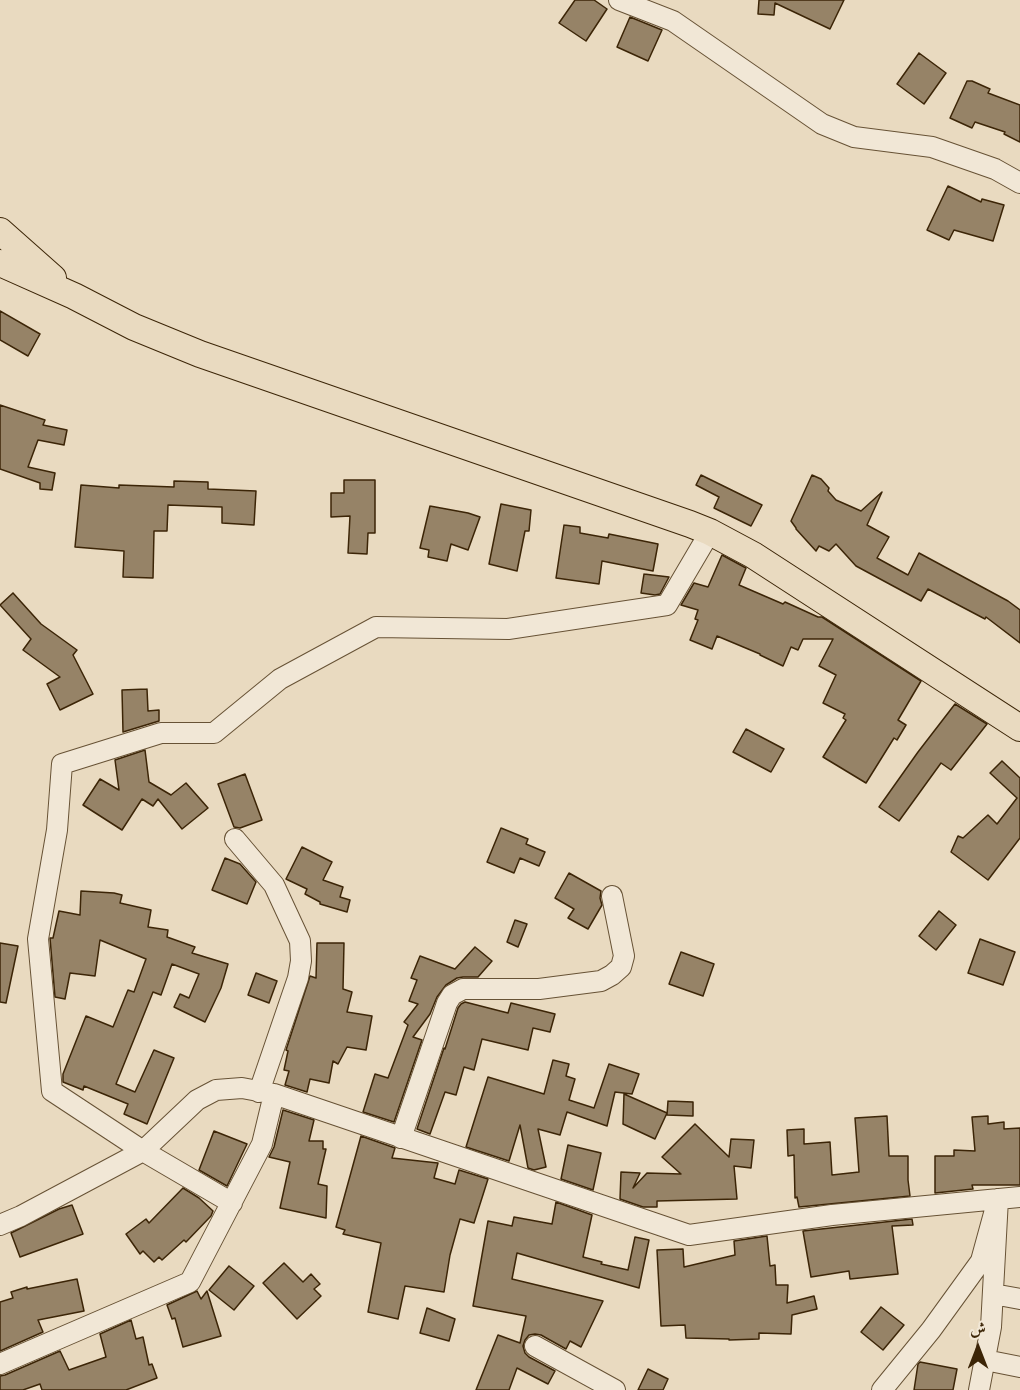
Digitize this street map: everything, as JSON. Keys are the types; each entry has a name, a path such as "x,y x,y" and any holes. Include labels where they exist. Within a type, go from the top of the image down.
{"main road":[{"path":"0,231 74,296"},
{"path":"0,262 135,327 200,354 710,532 753,555 1020,728"}],"street":[{"path":"619,0 673,21 822,124 854,138 932,147 995,169 1020,183"},
{"path":"232,1203 143,1151 52,1091 38,939 57,830 62,764 161,733 214,733 280,679 375,627 508,629 668,605 710,532"},
{"path":"0,1364 190,1282 262,1144 266,1093 298,978 301,961 300,941 274,885 235,839"},
{"path":"401,1138 447,1003 452,995 463,989 538,989 601,981 612,975 621,967 624,956 612,896"},
{"path":"0,1226 143,1151 197,1100 216,1090 242,1088 266,1093 689,1235 832,1215 1020,1197"},
{"path":"979,1390 991,1327 998,1199"},
{"path":"882,1390 931,1330 981,1261 998,1199"},
{"path":"993,1294 1020,1299"},
{"path":"535,1346 615,1390"},
{"path":"985,1360 1020,1367"}],"building":[{"path":"575,0 594,0 607,9 586,41 559,23"},
{"path":"759,0 844,0 830,29 775,3 774,15 758,14"},
{"path":"630,17 662,30 648,61 617,47"},
{"path":"919,53 946,73 924,104 897,84"},
{"path":"967,81 990,89 988,93 1020,105 1020,142 1004,134 1005,132 975,122 972,128 950,118"},
{"path":"948,186 981,202 982,199 1004,205 993,241 954,230 949,240 927,230"},
{"path":"0,311 40,334 28,356 0,340"},
{"path":"0,405 45,420 43,425 67,430 64,445 38,440 28,467 55,473 52,490 40,489 40,483 0,469"},
{"path":"701,475 762,505 751,526 714,508 719,497 696,485"},
{"path":"812,475 821,479 836,500 861,511 882,492 867,525 889,537 877,558 908,575 919,553 1008,601 1020,610 1020,643 986,617 985,619 928,589 921,601 856,566 836,544 829,551 819,546 816,551 791,521"},
{"path":"344,480 375,480 375,533 368,533 367,554 348,553 350,516 331,517 331,493 344,493"},
{"path":"174,481 208,482 208,489 256,491 254,525 222,523 222,507 168,505 167,531 154,531 153,578 123,577 124,551 75,547 81,485 119,488 119,485 174,487"},
{"path":"501,504 531,510 529,531 525,531 517,571 489,564"},
{"path":"430,506 480,517 468,550 451,544 447,561 428,557 429,550 420,548"},
{"path":"564,525 580,527 580,533 608,538 609,534 658,544 653,571 602,561 599,584 556,578"},
{"path":"722,555 746,568 739,585 783,604 785,602 822,617 921,681 898,720 906,725 897,740 894,738 866,783 823,757 846,720 843,718 845,714 823,703 836,675 819,666 833,639 803,639 798,650 791,647 783,666 717,636 712,649 690,640 698,620 695,619 698,610 681,605 694,583 708,587"},
{"path":"644,574 669,577 660,594 641,593"},
{"path":"13,593 41,624 77,650 73,655 93,694 60,710 47,684 60,677 23,650 31,639 0,605"},
{"path":"147,689 148,711 159,710 159,721 123,732 122,690"},
{"path":"955,704 987,724 951,770 941,763 899,821 879,807"},
{"path":"746,729 784,749 771,772 733,752"},
{"path":"145,750 149,782 171,795 186,783 208,808 182,829 158,799 153,806 142,799 122,830 83,805 100,779 119,790 115,760"},
{"path":"1002,761 1020,778 1020,838 988,880 951,852 958,836 963,838 988,815 997,824 1017,798 990,773"},
{"path":"245,774 262,820 240,828 234,827 218,784"},
{"path":"501,828 528,839 526,844 545,852 539,866 520,858 514,873 487,862"},
{"path":"302,847 332,862 323,880 343,887 340,897 350,900 347,912 320,904 305,894 307,889 286,879"},
{"path":"225,858 240,864 256,882 247,904 212,890"},
{"path":"569,873 601,891 602,905 588,929 568,918 574,909 555,898"},
{"path":"81,891 122,895 120,903 151,910 148,927 168,930 167,937 195,947 192,953 228,964 221,988 205,1022 174,1007 180,994 189,998 199,974 172,964 161,995 153,992 116,1084 135,1092 154,1050 174,1058 147,1124 124,1114 128,1104 84,1086 83,1090 63,1082 63,1074 86,1016 113,1027 128,990 134,992 146,959 100,940 95,976 70,973 65,999 55,997 50,938 53,938 59,911 80,915"},
{"path":"939,911 956,925 936,950 919,936"},
{"path":"515,920 527,924 518,947 507,942"},
{"path":"980,939 1015,952 1003,985 968,973"},
{"path":"0,943 18,946 6,1003 0,1002"},
{"path":"317,943 344,943 343,989 352,992 347,1012 372,1016 366,1050 347,1047 338,1064 333,1061 329,1083 310,1079 307,1092 285,1085 289,1071 284,1070 288,1051 286,1050 310,976 316,978"},
{"path":"475,947 492,961 478,977 457,978 446,985 437,997 430,1014 413,1037 422,1040 394,1122 363,1112 375,1074 388,1078 408,1025 404,1022 418,1004 409,1001 417,980 411,978 420,956 455,969"},
{"path":"681,952 714,964 703,996 669,984"},
{"path":"256,973 277,981 269,1003 248,995"},
{"path":"465,1002 508,1013 511,1003 555,1014 550,1032 533,1028 528,1050 482,1039 474,1070 464,1067 456,1095 445,1092 430,1134 417,1129 458,1008"},
{"path":"553,1060 569,1064 566,1076 575,1079 569,1100 594,1108 609,1064 639,1074 632,1094 615,1092 607,1126 567,1112 560,1135 538,1129 546,1167 534,1170 528,1168 520,1125 509,1161 466,1147 488,1077 544,1094"},
{"path":"624,1094 667,1113 655,1139 623,1124"},
{"path":"668,1101 693,1102 693,1116 667,1115"},
{"path":"283,1110 314,1120 309,1141 323,1141 323,1149 326,1149 318,1184 327,1186 326,1218 280,1208 290,1162 269,1157 274,1147"},
{"path":"887,1116 889,1156 908,1156 910,1196 799,1207 797,1197 795,1198 794,1155 788,1156 787,1130 804,1129 804,1144 830,1142 832,1175 859,1172 855,1118"},
{"path":"988,1116 988,1124 1004,1122 1004,1129 1020,1128 1020,1185 972,1185 973,1189 935,1193 935,1156 954,1156 954,1150 975,1151 972,1117"},
{"path":"695,1124 729,1157 731,1139 754,1140 751,1168 734,1166 737,1199 657,1201 657,1207 643,1207 620,1199 621,1172 640,1173 633,1188 647,1173 681,1174 662,1157"},
{"path":"214,1131 247,1144 227,1186 199,1170"},
{"path":"361,1136 395,1148 392,1158 438,1163 434,1178 455,1184 459,1170 488,1179 474,1223 460,1219 450,1255 444,1292 405,1286 398,1319 368,1312 381,1243 343,1234 345,1230 336,1227"},
{"path":"568,1145 601,1153 593,1190 561,1179"},
{"path":"183,1188 213,1211 186,1242 184,1240 162,1260 159,1257 154,1262 143,1251 140,1254 126,1234 146,1219 149,1223"},
{"path":"556,1202 592,1215 583,1257 628,1270 635,1237 649,1240 639,1288 517,1253 512,1279 603,1301 581,1347 570,1341 566,1349 535,1334 529,1335 525,1340 523,1346 525,1353 555,1371 548,1384 517,1368 509,1390 476,1390 498,1335 520,1343 526,1316 473,1306 488,1221 512,1226 514,1217 552,1224"},
{"path":"72,1205 83,1234 20,1257 11,1233"},
{"path":"912,1219 913,1225 892,1226 898,1274 850,1279 849,1271 811,1277 803,1231"},
{"path":"767,1236 770,1266 775,1265 776,1285 788,1285 787,1303 814,1296 817,1309 792,1315 791,1334 759,1333 759,1339 686,1338 685,1325 661,1326 657,1250 683,1249 684,1267 735,1255 734,1241"},
{"path":"284,1263 303,1282 311,1274 320,1284 314,1289 321,1296 297,1319 263,1283"},
{"path":"229,1266 254,1286 234,1310 209,1290"},
{"path":"77,1279 84,1311 38,1320 43,1332 0,1351 0,1302 13,1298 11,1292 27,1287 27,1289"},
{"path":"197,1291 201,1299 207,1291 221,1336 183,1347 175,1318 172,1319 167,1305"},
{"path":"881,1307 904,1325 883,1350 861,1332"},
{"path":"427,1308 455,1319 449,1341 420,1333"},
{"path":"131,1320 136,1339 143,1337 149,1365 152,1364 157,1378 126,1390 42,1390 40,1384 23,1390 0,1390 0,1376 60,1351 69,1370 106,1357 100,1334"},
{"path":"920,1362 957,1369 953,1390 914,1390"},
{"path":"648,1369 668,1379 663,1390 638,1390"}]}
